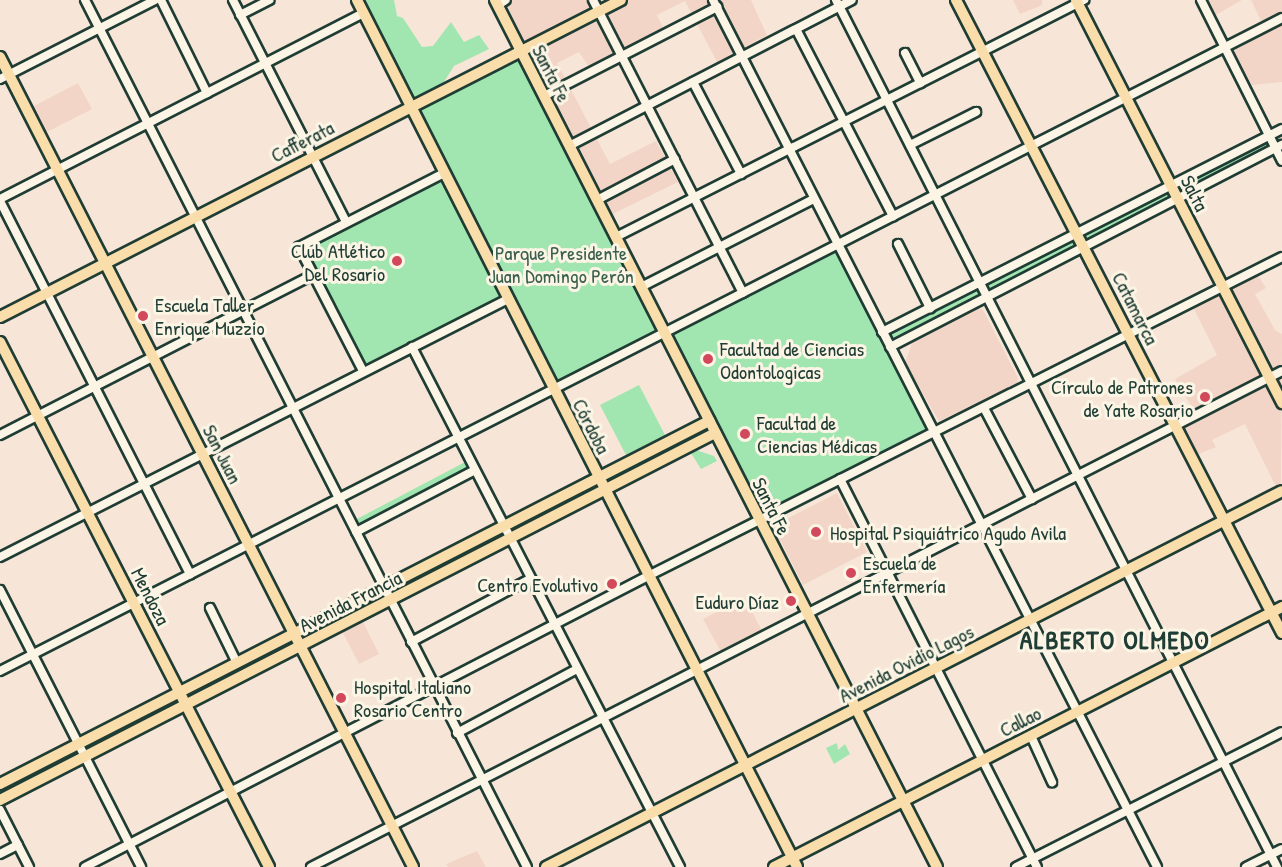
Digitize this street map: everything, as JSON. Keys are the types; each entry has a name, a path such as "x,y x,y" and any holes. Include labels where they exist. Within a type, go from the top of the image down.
{"main road":[{"name":"Córdoba","path":"357,0 794,862"},
{"name":"Cafferata","path":"0,317 621,0"},
{"name":"Catamarca","path":"956,0 1033,145 1225,521 1277,610 1282,633"},
{"name":"Salta","path":"1079,1 1282,403"},
{"name":"Santa Fe","path":"500,2 521,50 569,146 938,867"},
{"name":"San Juan","path":"0,57 4,77 57,170 413,867"},
{"name":"Mendoza","path":"0,342 269,867"},
{"name":"Avenida Francia","path":"0,783 504,528 709,421"},
{"name":"Avenida Francia","path":"0,800 511,540 715,433"},
{"name":"Avenida Ovidio Lagos","path":"546,867 1282,491"},
{"name":"Callao","path":"774,867 794,862 904,801 1277,610"}],"street":[{"path":"85,0 527,867"},
{"path":"4,77 155,0"},
{"path":"161,0 207,93"},
{"path":"232,0 346,222"},
{"path":"240,15 269,0"},
{"path":"593,0 743,293"},
{"path":"569,146 796,29 838,3 852,0"},
{"path":"1201,0 1269,136 1279,147 1282,161"},
{"path":"616,237 1079,1"},
{"path":"544,96 622,56 715,3 1157,867"},
{"path":"838,3 1029,385 1277,867"},
{"path":"190,574 0,200 364,13"},
{"path":"0,671 1282,18"},
{"path":"796,29 893,216"},
{"path":"905,53 920,83"},
{"path":"693,82 741,174"},
{"path":"910,146 976,112"},
{"path":"882,333 1170,184 1282,129"},
{"path":"890,347 1279,147"},
{"path":"597,200 675,159"},
{"path":"363,371 299,247 444,173"},
{"path":"641,287 814,199"},
{"path":"898,244 930,308"},
{"path":"85,867 648,576 1282,257"},
{"path":"0,435 314,275"},
{"path":"0,557 508,298"},
{"path":"412,347 680,867"},
{"path":"310,867 1282,370"},
{"path":"984,408 1032,499"},
{"path":"356,532 475,470"},
{"path":"840,479 1035,863"},
{"path":"411,642 531,579"},
{"path":"0,590 141,867"},
{"path":"210,608 237,663"},
{"path":"457,733 577,669"},
{"path":"1016,867 1035,863 1128,810 1282,732"},
{"path":"1031,736 1052,782"},
{"path":"0,810 29,867"},
{"path":"0,854 18,845"},
{"path":"1246,867 1282,849"}],"shaded area":[{"path":"504,0 751,0 767,35 717,62 685,1 657,15 663,28 590,68 579,52 557,63 610,164 656,141 678,182 613,214"},
{"path":"1013,0 1042,0 1042,5 1020,14"},
{"path":"1205,0 1242,0 1214,16"},
{"path":"1251,0 1282,0 1282,82 1252,85 1234,55 1236,47 1264,27"},
{"path":"78,83 92,109 45,133 32,107"},
{"path":"1257,274 1266,288 1255,294 1275,330 1282,334 1281,497 1245,424 1212,440 1216,447 1196,455 1182,428 1194,411 1175,379 1217,355 1193,307"},
{"path":"978,308 983,310 1018,378 1017,383 939,421 905,363 912,343"},
{"name":"Hospital Psiquiátrico Agudo Avila","path":"837,493 867,552 803,585 773,526"},
{"path":"745,598 762,631 721,652 703,619"},
{"path":"362,620 379,654 359,664 342,631"},
{"path":"477,851 486,867 448,867 446,864"}],"green space":[{"path":"362,0 394,0 397,16 403,18 422,47 433,46 451,22 464,42 479,35 489,49 454,66 442,85 412,99"},
{"name":"Parque Presidente Juan Domingo Perón","path":"514,59 522,62 657,326 654,333 562,382 554,378 419,111 473,78 480,79"},
{"path":"1269,136 1276,149 890,347 934,432 759,521 664,333 837,245 882,332"},
{"name":"Club Atlético Del Rosario","path":"444,173 508,299 363,371 299,247"},
{"path":"639,385 665,435 626,455 600,405"},
{"path":"696,450 714,456 717,461 701,469 691,453"},
{"path":"467,461 471,469 358,529 353,521"},
{"path":"599,478 605,490 0,800 0,784"},
{"path":"837,743 838,750 845,744 850,754 834,764 826,748"}],"place":[{"name":"Club Atlético Del Rosario","path":"397,261"},
{"name":"Escuela Taller Enrique Muzzio","path":"143,316"},
{"name":"Facultad de Ciencias Odontologicas","path":"708,359"},
{"name":"Círculo de Patrones de Yate Rosario","path":"1205,397"},
{"name":"Facultad de Ciencias Médicas","path":"745,434"},
{"name":"Hospital Psiquiátrico Agudo Avila","path":"816,532"},
{"name":"Escuela de Enfermería","path":"851,573"},
{"name":"Centro Evolutivo","path":"612,584"},
{"name":"Euduro Díaz","path":"791,601"},
{"name":"Hospital Italiano Rosario Centro","path":"341,698"}],"district":[{"name":"ALBERTO OLMEDO","path":"1115,640"}]}
